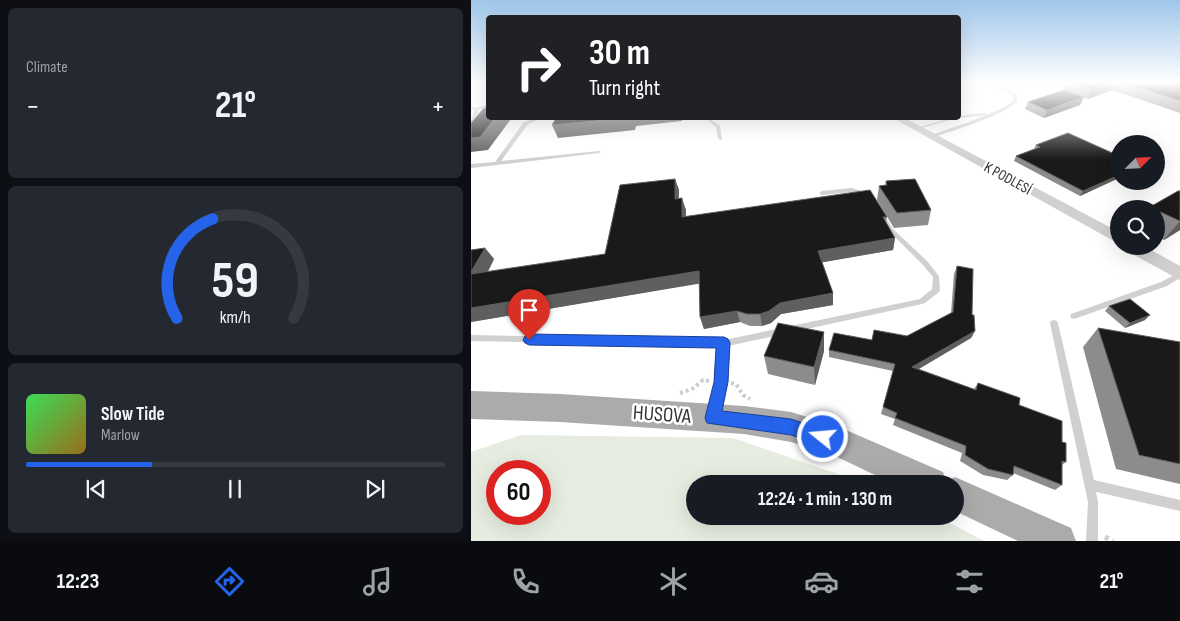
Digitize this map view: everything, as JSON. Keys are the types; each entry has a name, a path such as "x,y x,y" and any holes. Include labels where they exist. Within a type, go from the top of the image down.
{"main road":[{"name":"HUSOVA","path":"471,405 560,408 744,420 791,427 839,442 911,475"},
{"path":"964,498 1058,541"}],"street":[{"name":"K PODLESÍ","path":"902,120 1110,234"},
{"path":"1147,255 1180,274"}],"lane":[{"path":"471,121 476,113 473,108"},
{"path":"933,136 1002,108"},
{"path":"961,117 991,113"},
{"path":"497,163 526,123 535,120"},
{"path":"709,120 718,127 720,139"},
{"path":"918,128 946,120"},
{"path":"471,166 599,152"},
{"path":"822,193 851,190 864,192 872,199"},
{"path":"471,338 724,343 922,301 936,290 936,277 925,263 891,230 877,207"},
{"path":"1074,316 1164,284 1180,274"},
{"path":"1054,323 1093,502 1092,541"},
{"path":"713,418 721,382 724,343"},
{"path":"1090,485 1180,506"}],"shaded area":[{"path":"521,435 733,438 841,475 686,475 686,525 954,525 984,541 471,541 471,452"}],"building":[{"path":"484,108 486,108 486,120 493,120 480,137 471,138 471,123"},
{"path":"555,120 606,120 552,125"},
{"path":"1068,133 1110,152 1110,179 1083,191 1016,156 1040,147 1036,145"},
{"path":"675,179 675,199 682,198 682,217 870,190 887,217 883,217 895,238 818,251 833,293 780,303 769,311 760,314 747,314 737,311 700,317 699,271 471,308 471,274 605,254 620,185"},
{"path":"915,179 931,210 897,213 879,186 887,185 886,181"},
{"path":"1180,191 1180,221 1165,214 1165,200 1162,200"},
{"path":"485,248 471,272 471,250"},
{"path":"957,266 973,269 972,315 974,315 975,331 912,367 976,390 978,383 1020,398 1019,405 1062,421 1062,442 1066,443 1066,462 1062,461 1062,485 1014,466 1013,475 988,469 965,455 966,446 895,418 897,413 883,407 895,364 829,350 834,333 872,340 874,330 907,336 953,312"},
{"path":"1130,299 1150,315 1130,323 1109,306"},
{"path":"778,323 824,332 814,367 764,356"},
{"path":"1098,328 1180,342 1180,464 1139,455"}],"route":[{"path":"529,340 724,343 721,382 713,418 744,420 791,427 823,437"}]}
